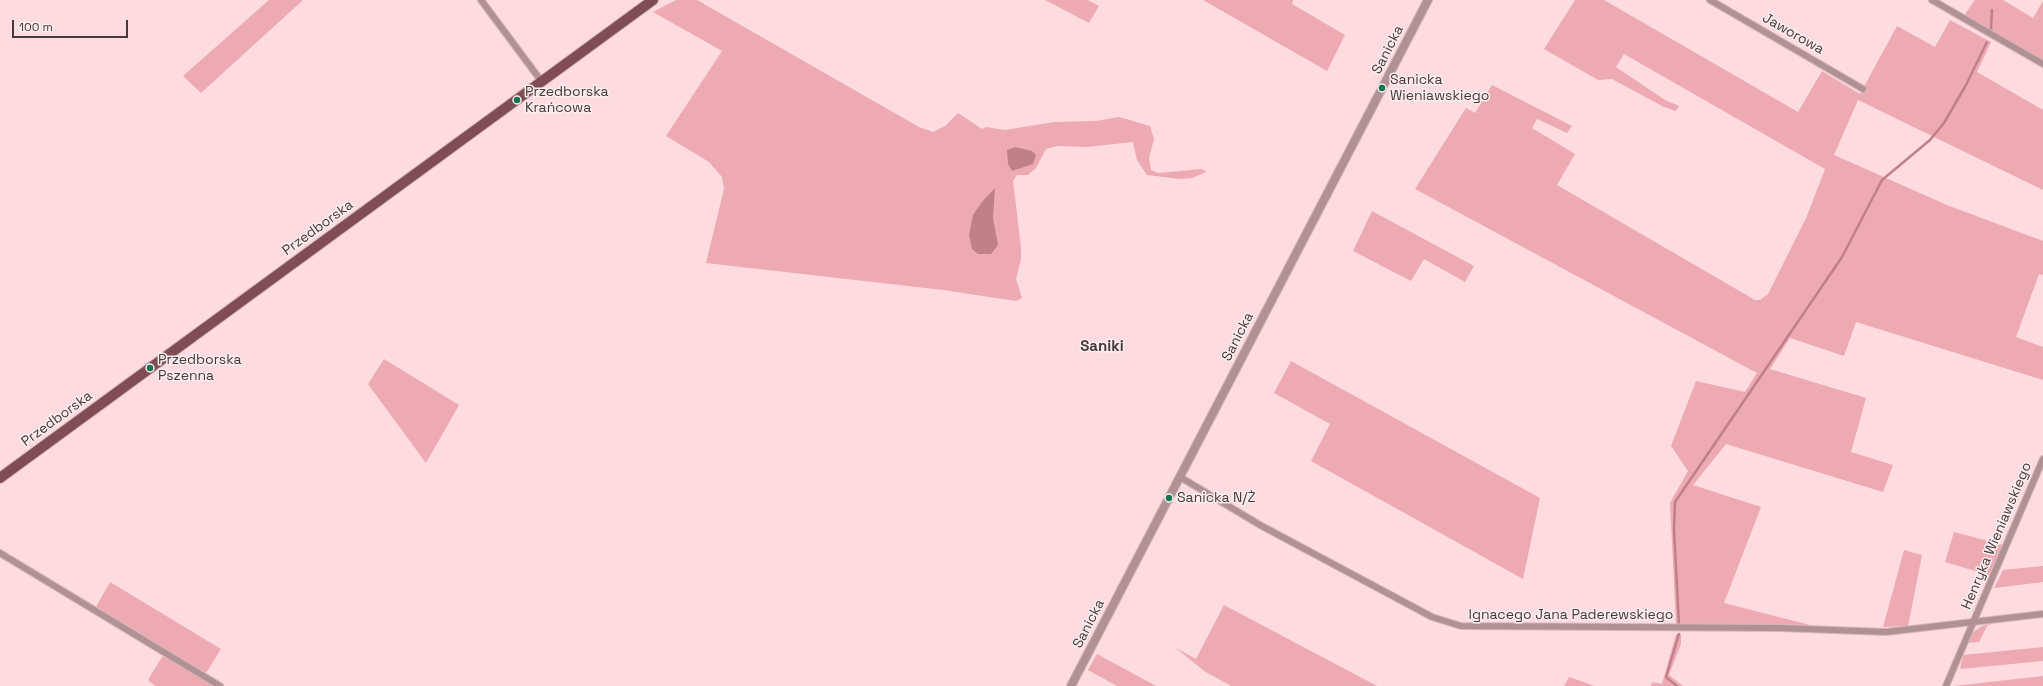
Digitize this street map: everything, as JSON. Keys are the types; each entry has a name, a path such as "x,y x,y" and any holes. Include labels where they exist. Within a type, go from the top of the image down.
{"main road":[{"name":"Przedborska","path":"0,478 654,0"}],"street":[{"path":"481,0 542,82"},
{"name":"Sanicka","path":"1072,686 1428,0"},
{"name":"Jaworowa","path":"1710,0 1863,89"},
{"path":"1932,0 2043,64"},
{"name":"Henryka Wieniawskiego","path":"1946,686 1974,622 1984,594 2006,548 2043,459"},
{"name":"Ignacego Jana Paderewskiego","path":"1180,477 1260,525 1432,617 1461,626 1780,628 1886,632 1974,622"},
{"path":"0,553 220,686"},
{"name":"Henryka Wieniawskiego","path":"1974,622 2043,614"}],"shaded area":[{"path":"269,0 303,0 201,93 183,76"},
{"path":"676,0 697,0 919,127 933,132 945,126 958,113 982,129 986,127 1005,130 1054,122 1096,121 1119,117 1150,126 1154,139 1149,158 1151,170 1158,173 1202,169 1206,172 1192,178 1179,179 1147,175 1137,160 1133,142 1087,147 1057,146 1046,149 1036,168 1028,175 1017,175 1013,181 1021,248 1021,259 1016,279 1022,298 1016,301 943,290 706,263 724,189 722,177 709,162 666,136 722,51 653,12"},
{"path":"1045,0 1088,0 1099,6 1089,23"},
{"path":"1203,0 1293,0 1292,4 1345,35 1327,71"},
{"path":"1575,0 1604,0 1798,112 1822,71 1860,94 1897,26 1935,47 1950,20 1991,42 1977,72 2043,110 2043,190 1858,100 1834,155 1947,205 2043,241 2043,275 2039,274 2016,337 2043,347 2043,380 1856,322 1844,356 1790,338 1770,369 1866,398 1851,452 1893,465 1883,492 1726,444 1693,485 1761,507 1724,603 1810,625 1676,624 1670,503 1688,471 1671,446 1696,381 1745,392 1757,373 1415,189 1466,108 1475,113 1492,85 1572,126 1567,133 1537,119 1532,128 1575,154 1557,185 1755,300 1760,300 1768,294 1807,216 1825,169 1624,54 1616,67 1665,100 1679,106 1676,111 1664,107 1612,79 1598,80 1544,49"},
{"path":"1975,0 2003,0 2033,18 2043,1 2043,61 1966,16 1965,14"},
{"path":"1015,147 1032,151 1036,155 1033,164 1012,171 1008,164 1007,150"},
{"path":"995,188 993,218 998,245 991,254 978,254 972,249 969,235 973,215 981,203"},
{"path":"1372,211 1474,266 1465,282 1424,259 1411,281 1353,251"},
{"path":"384,359 459,405 426,463 368,384"},
{"path":"1291,361 1540,498 1523,579 1311,461 1330,424 1274,393"},
{"path":"1954,532 2003,545 1989,575 1945,562"},
{"path":"1904,550 1922,555 1908,626 1883,627"},
{"path":"2043,566 2043,582 1994,588 2003,570"},
{"path":"110,582 221,649 206,673 96,607"},
{"path":"1224,605 1377,686 1231,686 1204,671 1176,648 1196,659"},
{"path":"1993,623 1987,626 1979,642 1967,643 1970,635 1976,630 1982,626"},
{"path":"1676,634 1681,634 1681,644 1669,675 1683,686 1651,686 1652,682 1662,684"},
{"path":"2043,647 2043,661 1960,669 1963,655"},
{"path":"1097,654 1156,686 1117,686 1088,670"},
{"path":"165,656 215,686 155,686 148,680 162,657"},
{"path":"2043,676 2043,686 1954,686"},
{"path":"1569,677 1595,686 1564,686"}],"waterway":[{"path":"1991,30 1992,10"},
{"path":"1679,625 1674,529 1675,502 1842,257 1882,180 1930,140 1944,123 1966,85 1987,42"},
{"path":"1677,686 1666,677 1679,634"}],"place":[{"name":"Sanicka Wieniawskiego","path":"1382,88"},
{"name":"Przedborska Krańcowa","path":"517,100"},
{"name":"Przedborska Pszenna","path":"150,368"},
{"name":"Sanicka N/Ż","path":"1169,498"}],"district":[{"name":"Saniki","path":"1102,347"}]}
